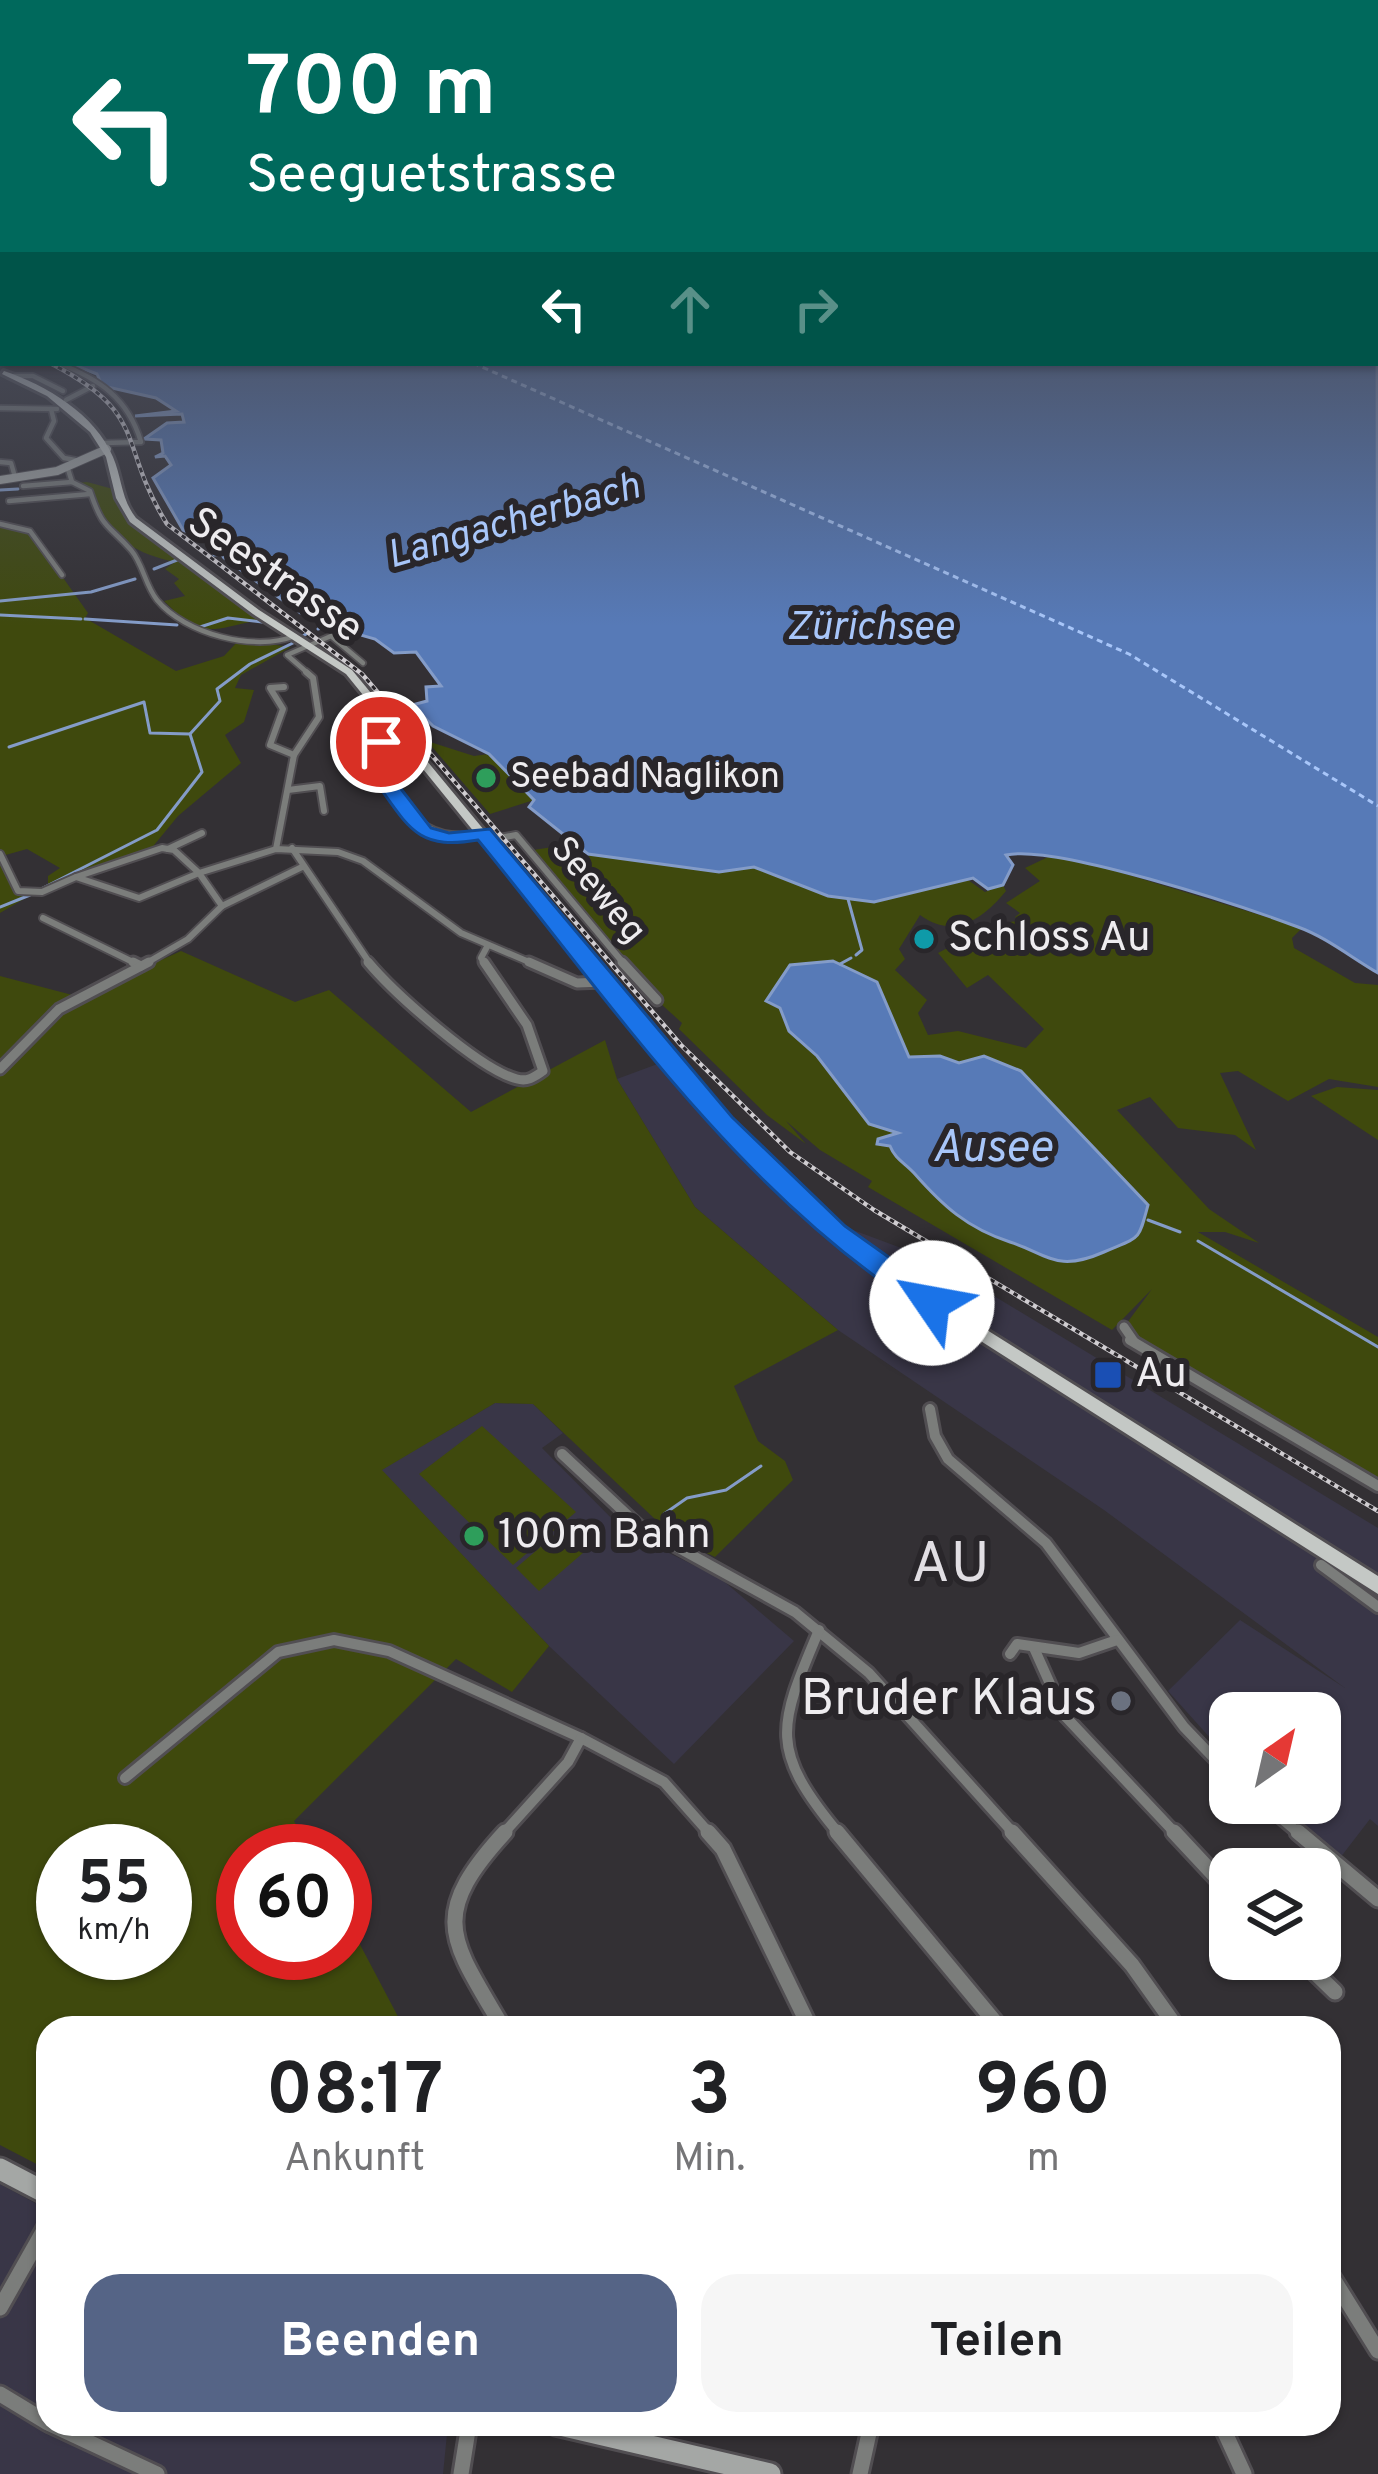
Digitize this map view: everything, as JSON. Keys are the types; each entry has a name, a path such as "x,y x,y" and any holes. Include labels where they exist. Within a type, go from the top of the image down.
{"main road":[{"name":"Seestrasse","path":"50,395 62,401 105,446 129,516 353,676 723,1123 873,1264 1378,1586"},
{"path":"0,480 71,463 105,446"},
{"path":"0,2169 36,2188"},
{"path":"607,2436 770,2474"}],"street":[{"path":"60,395 62,401 46,438 71,463 72,482"},
{"path":"0,412 83,397 75,395"},
{"path":"105,446 141,442 132,415 114,395"},
{"path":"0,462 11,463 15,477"},
{"path":"23,486 72,482 90,494 101,525 134,553 137,576 197,633 269,644 295,636"},
{"path":"9,500 90,494"},
{"path":"0,524 30,531 62,575"},
{"path":"294,755 315,726 318,695 304,667 286,658 308,644 334,637 363,663"},
{"path":"284,687 270,688 283,709 270,745 294,755"},
{"path":"353,708 399,763 388,785 424,832 449,839 486,836"},
{"path":"276,849 302,732"},
{"path":"317,771 324,811"},
{"path":"288,790 320,786"},
{"path":"0,854 12,887 39,892 202,833"},
{"name":"Seeweg","path":"486,836 516,835 564,898 657,1000"},
{"path":"292,848 356,949 403,998 514,1079 530,1080 543,1071 529,1028 481,958 488,945"},
{"path":"168,849 199,873 222,906"},
{"path":"76,877 131,902 168,892 199,873 276,849 338,852 363,861 448,925 488,945 577,983 603,982"},
{"path":"0,1069 62,1006 179,949 222,906 302,867"},
{"path":"44,919 142,966"},
{"path":"1124,1327 1130,1340 1378,1486"},
{"path":"930,1409 935,1436 948,1459 1046,1543 1184,1727 1209,1753"},
{"path":"562,1454 639,1526 757,1588 819,1630 903,1709 1132,1965 1168,2016"},
{"path":"1321,1564 1378,1606"},
{"path":"819,1630 786,1708 784,1737 794,1769 819,1810 990,2016"},
{"path":"125,1778 278,1652 334,1640 389,1651 648,1770 712,1834 804,2016"},
{"path":"1010,1654 1017,1644 1079,1653 1117,1640"},
{"path":"1034,1648 1055,1703 1075,1729 1209,1870"},
{"path":"495,2016 456,1947 453,1913 472,1868 568,1762 581,1738"},
{"path":"1287,1824 1378,1899"},
{"path":"1323,1980 1335,1992"},
{"path":"0,2308 36,2244"},
{"path":"1341,2291 1378,2350"},
{"path":"0,2394 36,2415"},
{"path":"77,2436 157,2474"},
{"path":"461,2474 467,2436"},
{"path":"860,2474 868,2436"},
{"path":"1226,2436 1244,2474"}],"shaded area":[{"path":"671,1059 837,1224 936,1261 1378,1528 1378,1826 1370,1819 1341,1857 1341,1848 1329,1848 1302,1824 1341,1824 1341,1692 1209,1692 1209,1737 1168,1691 1240,1620 1345,1688 1104,1510 838,1330 695,1207 617,1079"},
{"path":"495,1403 533,1404 563,1433 542,1448 624,1531 720,1578 794,1641 674,1764 549,1646 381,1470"},
{"path":"0,2184 36,2204 36,2436 447,2436 443,2474 0,2474"}],"green space":[{"path":"78,483 113,489 128,520 258,620 206,629 188,622 164,601 185,596 174,583 179,579 165,569 175,562 133,547 112,530 92,490"},
{"path":"0,524 30,531 88,613 85,618 176,671 224,656 239,640 291,647 241,675 235,688 254,690 244,722 225,735 241,763 178,816 150,850 48,885 48,876 60,868 27,849 2,856 12,887 36,892 0,913"},
{"name":"Seebad Naglikon","path":"427,741 474,756 489,754 534,800 490,814"},
{"path":"572,844 590,860 588,854 713,855 874,902 968,880 985,892 1003,885 1006,891 997,901 967,923 945,926 920,915 899,949 905,959 895,970 927,1000 918,1013 928,1035 958,1031 1026,1048 1044,1029 988,975 967,988 938,953 993,924 1019,921 1015,917 1020,913 1006,903 1040,881 1025,868 1048,857 1070,857 1302,928 1292,938 1294,948 1355,983 1378,985 1378,1087 1329,1079 1288,1101 1238,1071 1220,1073 1256,1150 1235,1135 1178,1128 1150,1097 1117,1110 1209,1209 1259,1243 1225,1232 1198,1232 1378,1337 1378,1486 1130,1340 1124,1327 1152,1289 1112,1330 868,1187 872,1181 820,1150 786,1121 806,1144 767,1115 679,1029 682,1023 649,993 527,851"},
{"path":"181,951 295,1002 329,990 471,1112 605,1040 617,1079 695,1207 838,1330 734,1386 758,1441 785,1461 793,1480 715,1557 674,1537 533,1404 495,1403 382,1470 549,1646 512,1692 456,1659 296,1824 216,1824 216,1980 372,1980 372,1967 398,2016 36,2016 36,2164 0,2145 0,976 80,997"},
{"path":"1337,1087 1378,1090 1378,1140 1311,1096"},
{"path":"482,1426 576,1512 513,1565 419,1474"},
{"path":"567,1524 591,1546 539,1591 516,1568"}],"water":[{"name":"Zürichsee","path":"145,395 1377,395 1378,973 1298,927 1149,879 1064,859 1006,855 1013,865 1003,885 988,889 973,878 874,902 828,896 754,867 719,872 588,854 529,807 534,800 489,754 433,726 412,705 427,701 426,687 441,686 416,652 394,653 375,639 350,632 336,618 302,614 224,558 214,544 183,530 153,478 171,465 165,456 155,457 163,453 161,440 144,439 167,423 184,422 182,414 135,416 176,411"},
{"name":"Ausee","path":"833,961 877,982 909,1057 940,1056 959,1063 984,1056 1021,1071 1148,1205 1136,1236 1088,1258 1053,1259 968,1223 935,1196 890,1146 877,1144 878,1139 898,1133 869,1124 817,1056 789,1031 780,1008 766,1001 790,965"}],"waterway":[{"path":"0,490 18,489"},
{"path":"214,555 223,554"},
{"path":"154,569 177,560"},
{"path":"0,601 91,592 135,579"},
{"name":"Langacherbach","path":"0,615 81,619"},
{"name":"Langacherbach","path":"200,627 228,618 262,622"},
{"name":"Langacherbach","path":"85,619 177,625"},
{"path":"318,629 339,622"},
{"path":"303,636 309,632"},
{"path":"190,734 220,701 217,689 250,664 295,642"},
{"path":"9,747 144,702 150,733 190,734"},
{"path":"39,890 157,830 202,772 190,734"},
{"path":"0,907 30,895"},
{"path":"848,899 862,950 856,955"},
{"path":"840,964 851,958"},
{"path":"1148,1220 1180,1232"},
{"path":"1198,1241 1378,1347"},
{"path":"664,1514 687,1498 726,1490 761,1466"}],"ferry route":[{"path":"546,395 1129,654 1378,806"}],"railway":[{"path":"100,395 127,432 167,524 362,674 681,1045 790,1152 874,1210 1378,1511"}],"place":[{"name":"Seebad Naglikon","path":"486,778"},
{"name":"Schloss Au","path":"924,939"},
{"name":"Au","path":"1108,1375"},
{"name":"100m Bahn","path":"474,1536"},
{"name":"Bruder Klaus","path":"1121,1701"}],"district":[{"name":"AU","path":"952,1567"}],"route":[{"path":"381,742 399,763 388,785 424,832 449,839 483,833 676,1072 723,1123 836,1234 932,1303"}]}
